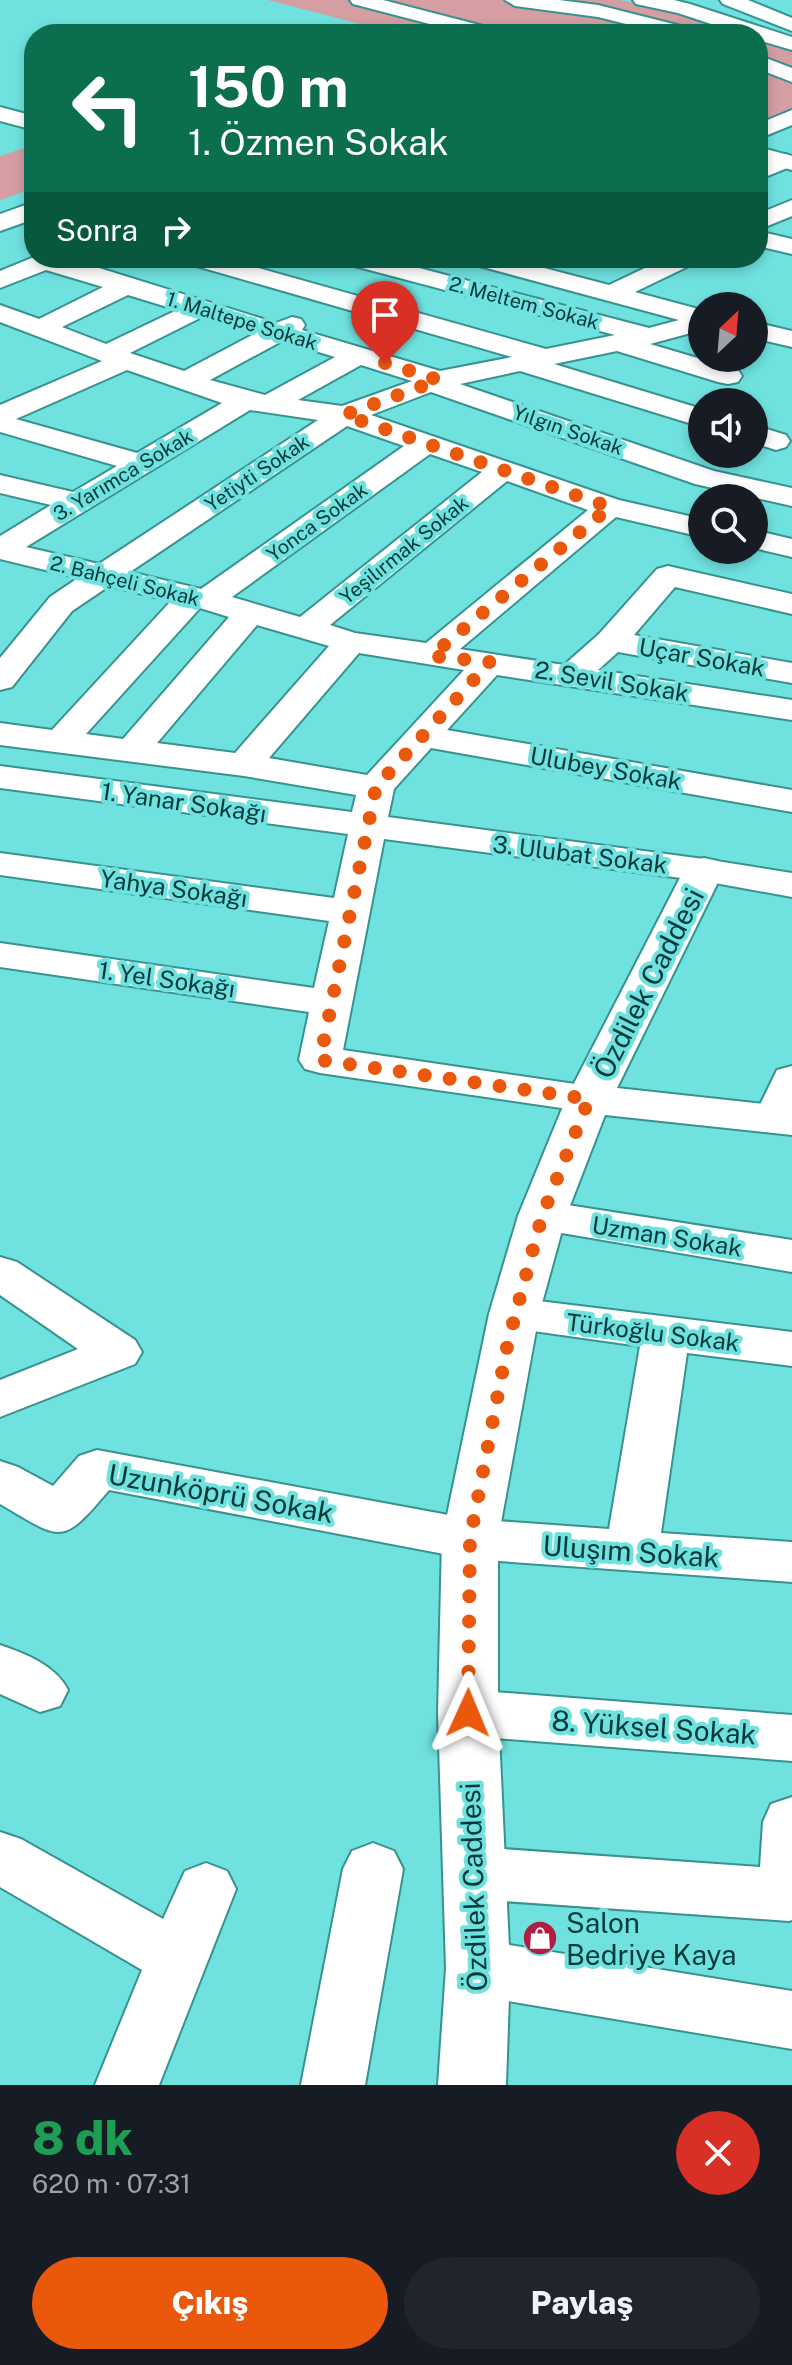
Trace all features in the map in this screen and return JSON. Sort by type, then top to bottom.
[{"type":"main road","points":[[643,0],[683,8],[731,24]]},
{"type":"main road","points":[[681,0],[742,24]]},
{"type":"main road","points":[[713,0],[792,26]]},
{"type":"main road","points":[[730,0],[792,26]]},
{"type":"main road","points":[[768,34],[792,44]]},
{"type":"main road","points":[[768,36],[792,44]]},
{"type":"main road","points":[[768,157],[788,162]]},
{"type":"main road","points":[[0,207],[24,198]]},
{"type":"main road","points":[[0,223],[24,214]]},
{"type":"main road","name":"Özdilek Caddesi","points":[[472,2085],[478,1968],[468,1713],[470,1539],[514,1314],[542,1216],[589,1099],[704,870]]},
{"type":"main road","points":[[589,1099],[786,1106]]},
{"type":"street","points":[[360,0],[453,24]]},
{"type":"street","points":[[515,0],[598,11],[650,24]]},
{"type":"street","points":[[768,65],[792,76]]},
{"type":"street","points":[[0,114],[24,120]]},
{"type":"street","points":[[768,128],[792,117]]},
{"type":"street","points":[[768,169],[788,162]]},
{"type":"street","points":[[768,218],[792,207]]},
{"type":"street","points":[[768,241],[792,247]]},
{"type":"street","points":[[0,280],[30,268]]},
{"type":"street","name":"1. Maltepe Sokak","points":[[73,268],[435,381]]},
{"type":"street","points":[[230,268],[536,361],[688,413]]},
{"type":"street","points":[[185,382],[398,268]]},
{"type":"street","name":"2. Meltem Sokak","points":[[419,268],[649,336]]},
{"type":"street","points":[[514,268],[688,316]]},
{"type":"street","points":[[532,273],[543,268]]},
{"type":"street","points":[[611,294],[665,268]]},
{"type":"street","points":[[38,329],[126,286]]},
{"type":"street","points":[[0,415],[41,397],[201,308]]},
{"type":"street","points":[[0,313],[185,382],[257,403],[344,415],[610,507],[688,525]]},
{"type":"street","name":"Yetiyti Sokak","points":[[0,680],[61,604],[344,415],[435,381],[649,336],[688,324]]},
{"type":"street","points":[[768,333],[792,339]]},
{"type":"street","points":[[617,342],[728,376]]},
{"type":"street","name":"3. Yarımca Sokak","points":[[0,549],[142,464],[257,403],[359,355]]},
{"type":"street","points":[[0,381],[41,397]]},
{"type":"street","name":"Yılgın Sokak","points":[[435,381],[706,478],[792,497]]},
{"type":"street","points":[[0,423],[142,464]]},
{"type":"street","name":"Yonca Sokak","points":[[61,741],[199,599],[427,443]]},
{"type":"street","name":"Yeşilırmak Sokak","points":[[305,629],[503,470]]},
{"type":"street","points":[[0,484],[77,502]]},
{"type":"street","points":[[431,656],[610,507]]},
{"type":"street","points":[[768,542],[792,548]]},
{"type":"street","name":"2. Bahçeli Sokak","points":[[0,549],[199,599],[351,642],[431,656]]},
{"type":"street","points":[[572,675],[611,641],[668,576],[792,604]]},
{"type":"street","points":[[132,750],[250,613]]},
{"type":"street","name":"Uçar Sokak","points":[[611,641],[792,673]]},
{"type":"street","points":[[244,765],[351,642]]},
{"type":"street","name":"2. Sevil Sokak","points":[[431,656],[490,662],[792,710]]},
{"type":"street","points":[[490,662],[376,787],[320,1060],[589,1099]]},
{"type":"street","points":[[0,734],[244,765],[376,787]]},
{"type":"street","name":"Ulubey Sokak","points":[[420,736],[792,801]]},
{"type":"street","name":"1. Yanar Sokağı","points":[[0,777],[367,827]]},
{"type":"street","name":"3. Ulubat Sokak","points":[[367,827],[704,870],[792,885]]},
{"type":"street","name":"Yahya Sokağı","points":[[0,864],[348,912]]},
{"type":"street","name":"1. Yel Sokağı","points":[[0,955],[333,1003]]},
{"type":"street","name":"Uzman Sokak","points":[[542,1216],[792,1256]]},
{"type":"street","points":[[0,1273],[118,1352],[0,1399]]},
{"type":"street","name":"Türkoğlu Sokak","points":[[514,1314],[792,1349]]},
{"type":"street","points":[[632,1551],[666,1333]]},
{"type":"street","name":"Uzunköprü Sokak","points":[[0,1480],[59,1514],[97,1469],[470,1539]]},
{"type":"street","name":"Uluşım Sokak","points":[[470,1539],[792,1562]]},
{"type":"street","name":"8. Yüksel Sokak","points":[[468,1713],[792,1738]]},
{"type":"street","points":[[474,1873],[789,1895],[792,1822]]},
{"type":"street","points":[[0,1857],[178,1959]]},
{"type":"street","points":[[333,2085],[373,1869]]},
{"type":"street","points":[[127,2085],[206,1889]]},
{"type":"street","points":[[478,1968],[792,2020]]},
{"type":"shaded area","points":[[268,0],[620,0],[673,10],[715,24],[360,24]]},
{"type":"shaded area","points":[[768,43],[792,52],[792,120],[768,131]]},
{"type":"shaded area","points":[[24,148],[24,192],[0,200],[0,156]]},
{"type":"place","name":"Salon Bedriye Kaya","points":[[540,1938]]},
{"type":"route","points":[[385,363],[439,380],[344,415],[610,507],[431,656],[490,662],[376,787],[320,1060],[589,1099],[542,1216],[508,1342],[470,1539],[468,1713]]}]
